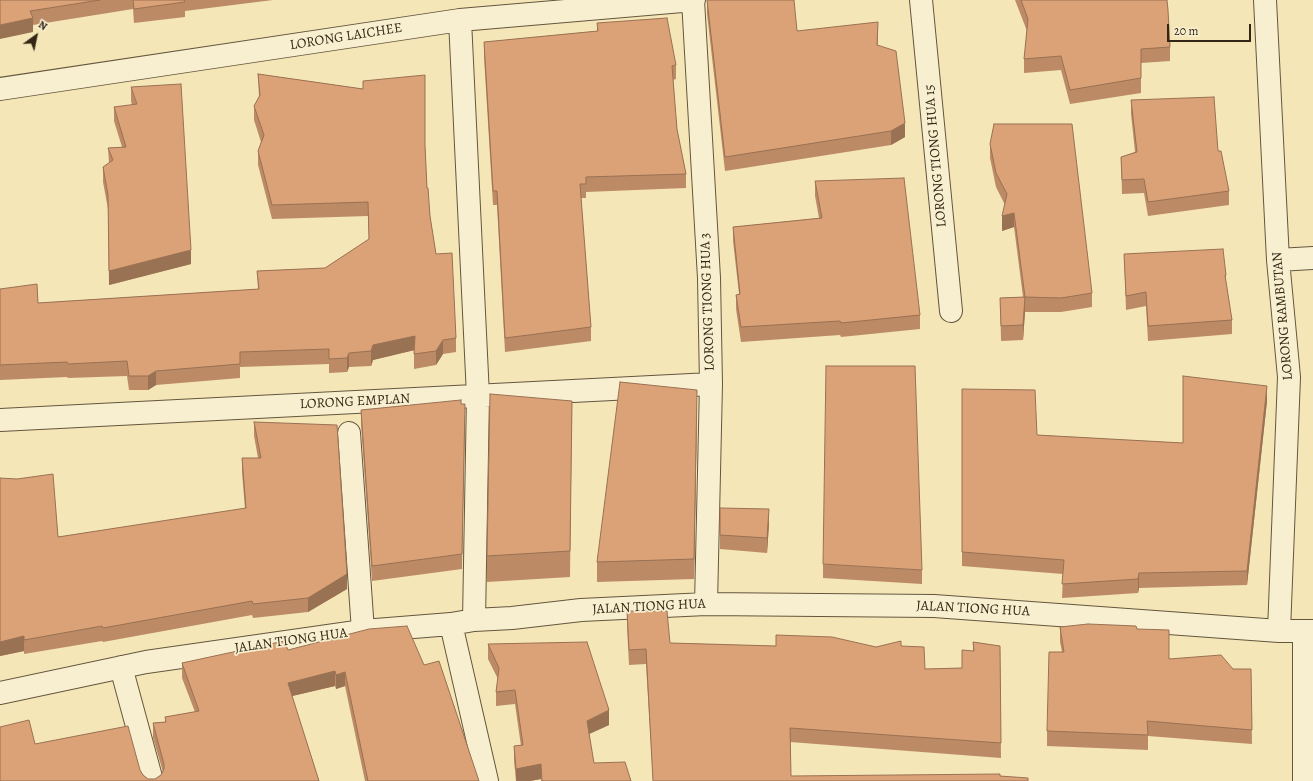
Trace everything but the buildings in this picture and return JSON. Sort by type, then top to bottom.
[{"type":"street","name":"LORONG LAICHEE","points":[[0,89],[460,20],[693,0]]},
{"type":"street","name":"LORONG TIONG HUA 3","points":[[693,0],[709,278],[711,384],[706,604]]},
{"type":"street","name":"LORONG TIONG HUA 15","points":[[921,0],[950,311]]},
{"type":"street","name":"LORONG RAMBUTAN","points":[[1265,0],[1278,260],[1289,377],[1279,631]]},
{"type":"street","points":[[460,20],[478,396],[474,620]]},
{"type":"street","points":[[1278,260],[1313,258]]},
{"type":"street","name":"LORONG EMPLAN","points":[[0,420],[711,384]]},
{"type":"street","points":[[349,433],[363,631]]},
{"type":"street","name":"JALAN TIONG HUA","points":[[0,693],[146,662],[363,631],[451,624],[474,620],[512,618],[581,610],[706,604],[934,606],[1279,631],[1308,631]]},
{"type":"street","points":[[451,624],[487,781]]},
{"type":"street","points":[[1304,781],[1308,631]]},
{"type":"street","points":[[121,667],[152,781]]}]
